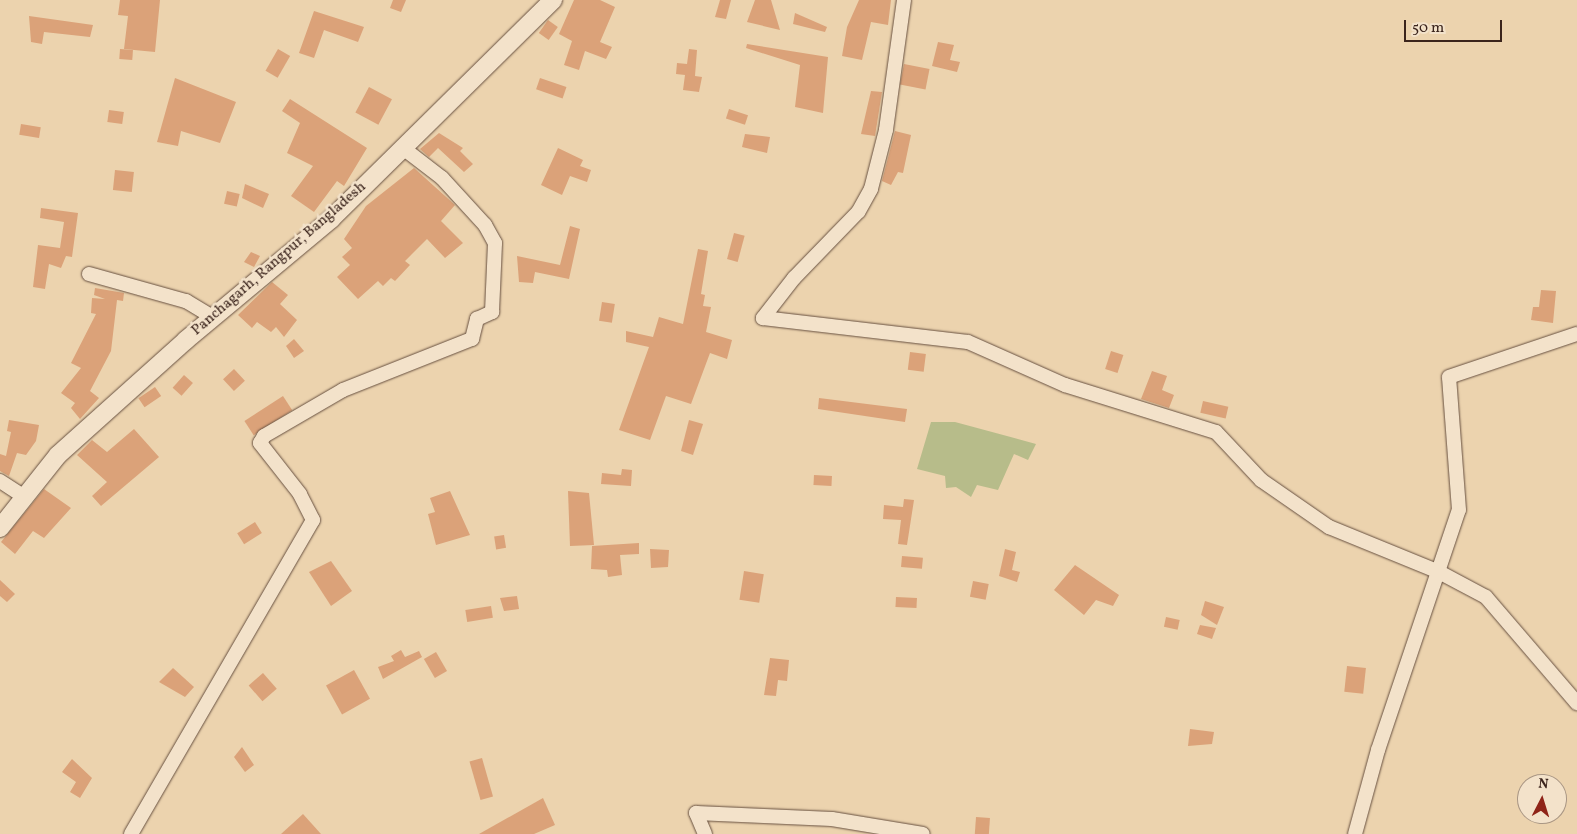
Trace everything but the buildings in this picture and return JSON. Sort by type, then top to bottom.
[{"type":"street","name":"Panchagarh, Rangpur, Bangladesh","points":[[0,528],[58,455],[213,317],[331,219],[553,0]]},
{"type":"street","points":[[904,0],[886,130],[871,189],[858,212],[794,278],[763,318],[968,342],[1065,385],[1216,432],[1261,480],[1329,527],[1440,572],[1486,597],[1577,703]]},
{"type":"street","points":[[131,834],[313,520],[300,494],[260,444],[264,436],[343,390],[472,339],[477,319],[492,312],[495,243],[486,225],[442,178],[404,148]]},
{"type":"street","points":[[89,274],[186,301],[213,317]]},
{"type":"street","points":[[1355,834],[1378,750],[1460,510],[1449,377],[1577,334]]},
{"type":"street","points":[[0,481],[25,496]]},
{"type":"street","points":[[705,834],[696,813],[832,819],[923,834]]},
{"type":"green space","points":[[931,422],[955,422],[1036,444],[1028,460],[1014,454],[998,490],[977,485],[971,497],[956,487],[946,488],[945,476],[917,469]]}]
